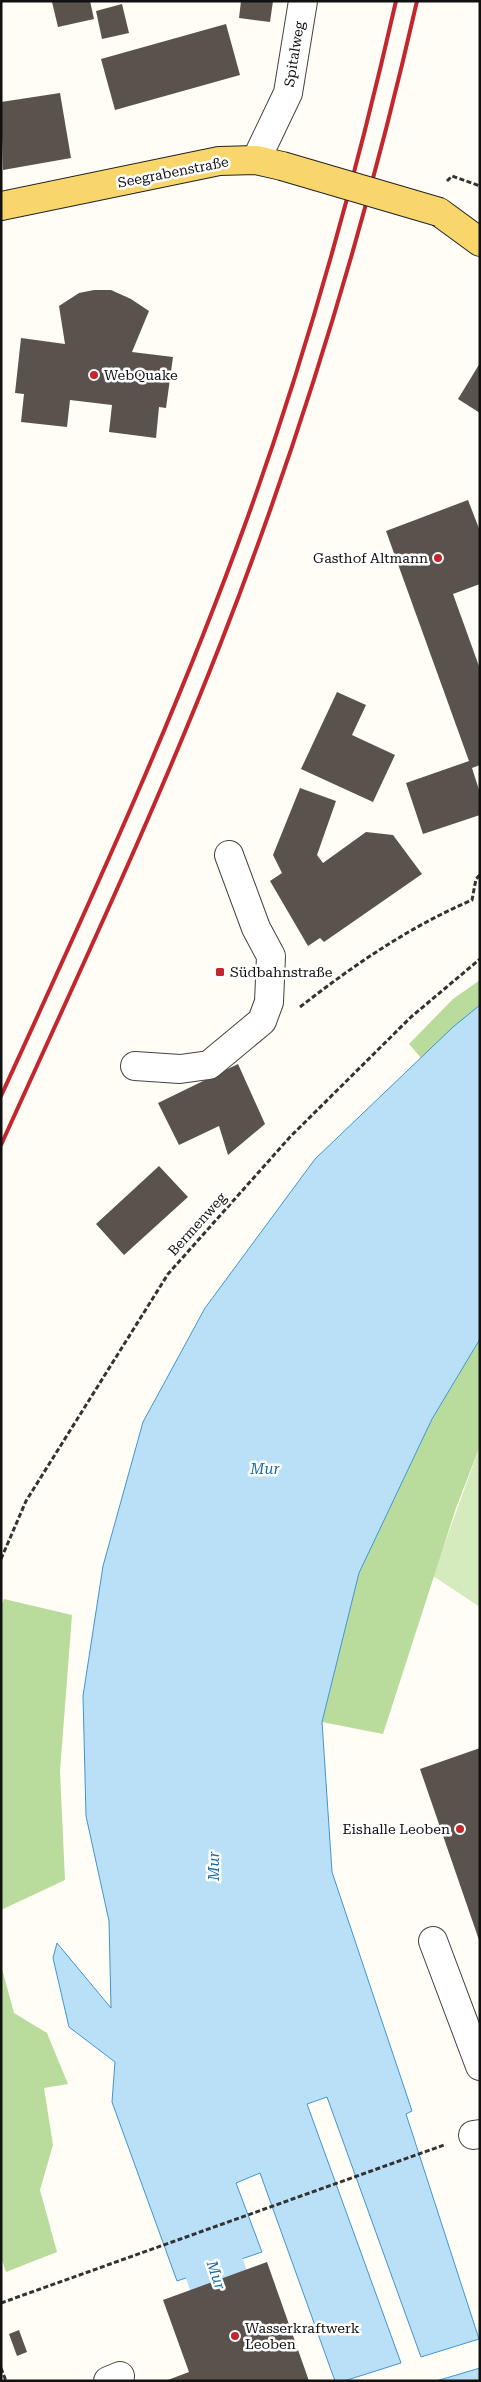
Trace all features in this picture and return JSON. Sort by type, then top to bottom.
[{"type":"main road","name":"Seegrabenstraße","points":[[1,206],[219,161],[256,160],[439,212],[480,242]]},
{"type":"street","name":"Spitalweg","points":[[256,160],[288,93],[303,1]]},
{"type":"street","points":[[135,1066],[180,1069],[209,1065],[262,1020],[269,1002],[270,956],[256,928],[229,855]]},
{"type":"street","points":[[433,1941],[480,2066]]},
{"type":"path","points":[[340,975],[402,934],[472,900],[476,879],[480,875]]},
{"type":"path","name":"Bermenweg","points":[[1,1559],[26,1502],[168,1274],[290,1137],[411,1017],[480,959]]},
{"type":"path","points":[[1,2303],[476,2134]]},
{"type":"path","points":[[1,2368],[6,2381]]},
{"type":"green space","points":[[480,980],[480,1005],[421,1058],[409,1044],[453,999]]},
{"type":"green space","points":[[480,1339],[480,1446],[456,1508],[383,1734],[322,1722],[359,1573],[432,1419]]},
{"type":"green space","points":[[480,1446],[480,1607],[433,1576]]},
{"type":"green space","points":[[4,1599],[72,1615],[60,1771],[65,1880],[1,1910],[1,1606]]},
{"type":"green space","points":[[1,1965],[14,2013],[47,2033],[68,2084],[44,2088],[53,2145],[40,2190],[57,2252],[6,2272],[1,2257]]},
{"type":"water","name":"Mur","points":[[480,1005],[480,1339],[432,1419],[359,1573],[322,1722],[332,1872],[412,2111],[406,2114],[479,2339],[421,2357],[327,2097],[307,2104],[401,2363],[344,2381],[335,2381],[260,2173],[236,2183],[262,2252],[177,2281],[112,2102],[115,2062],[69,2027],[53,1958],[57,1943],[111,2008],[109,1921],[86,1816],[83,1696],[103,1566],[143,1422],[205,1308],[315,1159],[453,1027]]},
{"type":"water","points":[[480,2368],[480,2381],[436,2381]]},
{"type":"building","points":[[90,1],[94,19],[58,27],[52,2]]},
{"type":"building","points":[[241,1],[273,1],[270,22],[239,18]]},
{"type":"building","points":[[122,4],[129,33],[102,39],[96,11]]},
{"type":"building","points":[[226,24],[240,75],[115,110],[101,59]]},
{"type":"building","points":[[60,93],[71,158],[3,170],[1,102]]},
{"type":"building","name":"WebQuake","points":[[94,290],[111,290],[131,299],[149,311],[132,352],[173,357],[166,408],[159,407],[156,438],[109,432],[112,405],[70,400],[67,427],[21,422],[24,394],[15,393],[21,338],[65,344],[59,306],[79,293]]},
{"type":"building","points":[[480,363],[480,413],[458,399]]},
{"type":"building","points":[[468,500],[480,531],[480,584],[453,594],[480,669],[480,765],[472,768],[480,793],[480,815],[423,834],[406,783],[469,761],[386,531]]},
{"type":"building","points":[[337,692],[366,705],[352,735],[395,755],[373,802],[301,769]]},
{"type":"building","points":[[300,788],[336,801],[317,855],[323,863],[366,832],[393,835],[422,874],[324,942],[320,938],[308,946],[270,881],[282,873],[273,855]]},
{"type":"building","points":[[238,1064],[265,1124],[228,1155],[219,1126],[179,1145],[158,1103]]},
{"type":"building","points":[[159,1166],[188,1197],[124,1255],[96,1224]]},
{"type":"building","name":"Eishalle Leoben","points":[[480,1748],[480,1940],[479,1940],[420,1769]]},
{"type":"building","name":"Wasserkraftwerk Leoben","points":[[267,2262],[309,2381],[165,2381],[189,2372],[163,2300]]},
{"type":"building","points":[[19,2330],[27,2352],[17,2356],[9,2334]]},
{"type":"waterway","name":"Mur","points":[[187,2191],[246,2359]]},
{"type":"railway","points":[[1,1096],[161,738],[220,593],[247,519],[290,392],[329,263],[381,67],[396,1]]},
{"type":"railway","points":[[1,1145],[114,896],[168,771],[195,708],[250,566],[305,407],[354,246],[377,165],[417,1]]},
{"type":"place","name":"WebQuake","points":[[94,375]]},
{"type":"place","name":"Gasthof Altmann","points":[[438,558]]},
{"type":"place","name":"Südbahnstraße","points":[[220,972]]},
{"type":"place","name":"Eishalle Leoben","points":[[460,1829]]},
{"type":"place","name":"Wasserkraftwerk Leoben","points":[[235,2336]]}]
